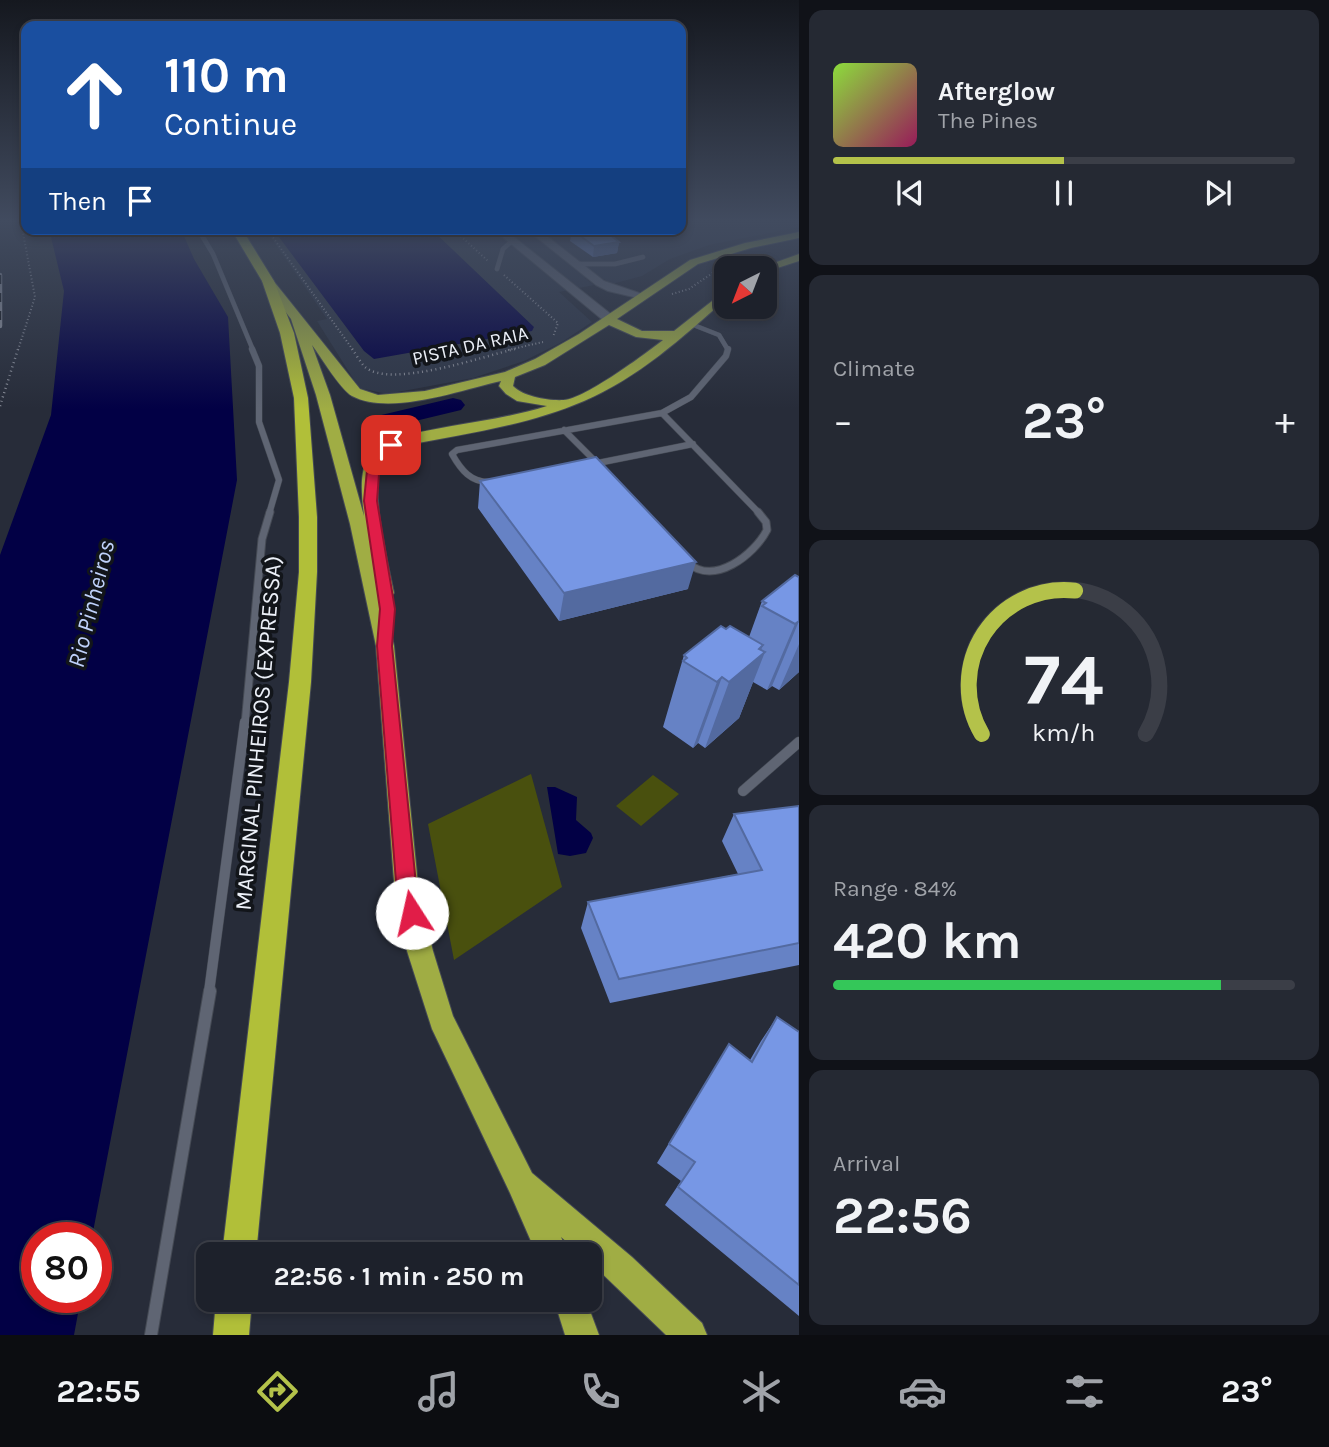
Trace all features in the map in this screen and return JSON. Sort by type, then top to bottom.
[{"type":"highway","name":"MARGINAL PINHEIROS (EXPRESSA)","points":[[240,1242],[300,682],[308,572],[308,517],[301,398],[287,333],[269,284]]},
{"type":"highway","points":[[271,284],[318,341],[349,387],[365,396],[388,400],[425,395],[509,375],[565,348],[660,284]]},
{"type":"highway","points":[[385,646],[387,609],[370,501],[370,481],[374,460],[378,454],[399,442],[528,416],[568,402],[625,373],[714,304]]},
{"type":"highway","points":[[297,318],[323,394],[358,524],[385,646],[407,894],[420,951],[441,1020],[521,1182],[547,1242]]},
{"type":"highway","points":[[608,318],[632,334],[668,337],[678,334]]},
{"type":"highway","points":[[509,375],[506,386],[517,396],[537,401],[568,402]]},
{"type":"highway","points":[[521,1182],[621,1268],[690,1335]]},
{"type":"highway","points":[[230,1335],[233,1312]]},
{"type":"highway","points":[[574,1312],[582,1335]]},
{"type":"street","points":[[566,284],[608,318]]},
{"type":"street","points":[[602,284],[642,296]]},
{"type":"lane","points":[[150,1335],[206,1017],[244,731],[262,539],[279,480],[259,422],[259,366],[225,284]]},
{"type":"lane","points":[[652,413],[662,413],[691,397],[726,356],[728,349],[719,335],[691,324]]},
{"type":"lane","points":[[494,481],[479,483],[472,480],[452,454],[457,450],[672,408]]},
{"type":"lane","points":[[662,413],[766,522],[767,530],[758,546],[711,573],[699,572],[683,558]]},
{"type":"lane","points":[[564,430],[606,473]]},
{"type":"lane","points":[[584,466],[693,444]]},
{"type":"lane","points":[[743,790],[799,742]]},
{"type":"path","points":[[0,406],[35,297],[33,284]]},
{"type":"path","name":"PISTA DA RAIA","points":[[306,284],[366,368],[385,374],[405,375],[537,345],[555,336],[558,323],[514,284]]},
{"type":"path","points":[[642,296],[682,293],[695,284]]},
{"type":"shaded area","points":[[303,284],[594,285],[559,292],[592,322],[562,342],[524,361],[473,378],[387,394],[359,388],[317,321],[327,319]]},
{"type":"green space","points":[[531,774],[562,887],[454,960],[428,824]]},
{"type":"green space","points":[[653,775],[679,794],[641,826],[616,806]]},
{"type":"water","name":"Rio Pinheiros","points":[[62,284],[209,284],[228,317],[237,480],[95,1222],[21,1222],[21,1313],[78,1313],[74,1335],[0,1335],[0,555],[51,415],[64,291]]},
{"type":"water","points":[[314,284],[489,284],[534,327],[532,331],[374,359],[364,351]]},
{"type":"water","points":[[547,787],[555,787],[577,797],[576,820],[593,838],[586,853],[570,856],[558,854]]},
{"type":"building","points":[[596,457],[696,562],[564,593],[480,481]]},
{"type":"building","points":[[795,575],[799,577],[799,621],[795,624],[762,606],[766,603],[762,601]]},
{"type":"building","points":[[721,626],[726,629],[730,626],[763,645],[759,649],[765,652],[729,682],[722,677],[717,682],[683,661],[687,658],[684,655]]},
{"type":"building","points":[[799,806],[799,943],[619,979],[588,902],[762,870],[734,814]]},
{"type":"building","points":[[777,1017],[799,1032],[799,1285],[678,1187],[695,1162],[669,1144],[729,1044],[752,1062]]},
{"type":"waterway","points":[[382,422],[453,405]]},
{"type":"railway","points":[[0,284],[0,326]]},
{"type":"route","points":[[391,445],[383,449],[374,460],[370,501],[387,609],[385,646],[407,894],[412,913]]}]
